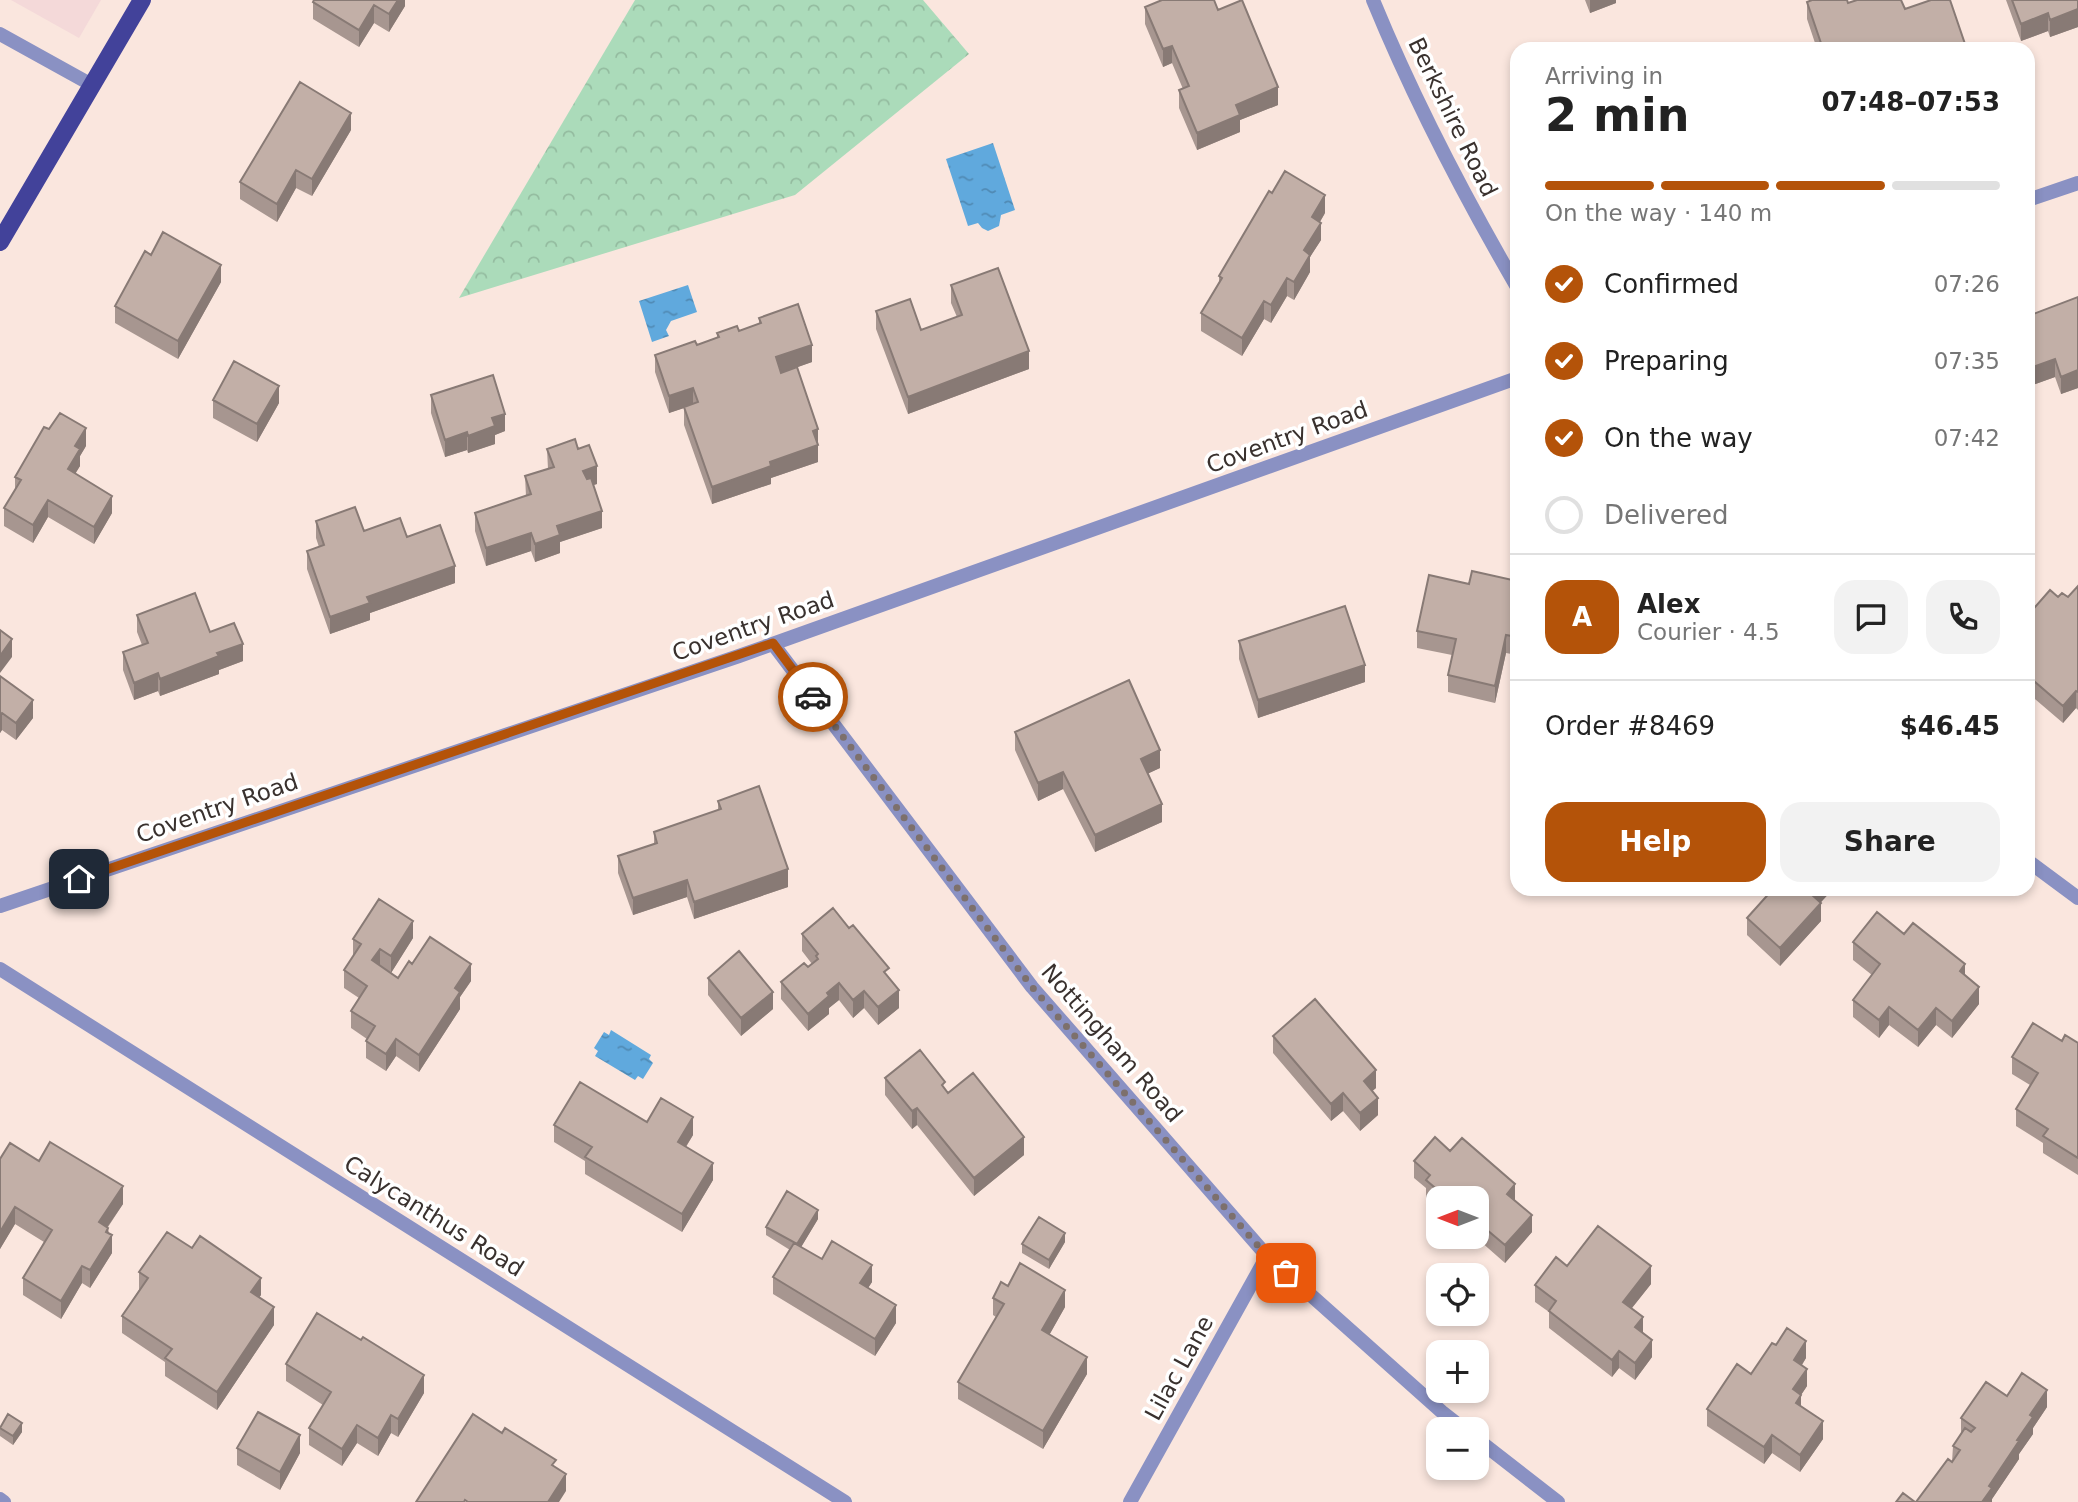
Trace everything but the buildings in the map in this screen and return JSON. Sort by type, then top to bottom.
[{"type":"main road","points":[[0,242],[142,0]]},
{"type":"street","name":"Berkshire Road","points":[[1373,0],[1398,62],[1461,190],[1510,275]]},
{"type":"street","points":[[0,34],[92,85]]},
{"type":"street","points":[[2035,198],[2078,183]]},
{"type":"street","name":"Coventry Road","points":[[0,906],[773,643],[1510,380]]},
{"type":"street","name":"Nottingham Road","points":[[773,643],[1032,987],[1267,1256],[1448,1417]]},
{"type":"street","points":[[2035,866],[2078,898]]},
{"type":"street","name":"Calycanthus Road","points":[[0,969],[845,1502]]},
{"type":"street","name":"Lilac Lane","points":[[1130,1502],[1267,1256]]},
{"type":"street","points":[[1489,1448],[1558,1502]]},
{"type":"shaded area","points":[[11,0],[101,0],[79,38]]},
{"type":"green space","points":[[635,0],[923,0],[969,54],[795,195],[459,298]]},
{"type":"water","points":[[993,143],[1015,210],[1001,215],[999,226],[988,231],[978,223],[968,226],[946,159]]},
{"type":"water","points":[[688,285],[697,312],[671,321],[666,330],[669,336],[652,342],[639,301]]},
{"type":"water","points":[[611,1030],[651,1055],[649,1059],[653,1063],[643,1079],[638,1076],[635,1080],[595,1056],[598,1051],[594,1048],[604,1032],[609,1035]]},
{"type":"way so far","points":[[813,697],[1032,987],[1267,1256],[1286,1273]]},
{"type":"route","points":[[79,879],[773,643],[813,697]]}]
